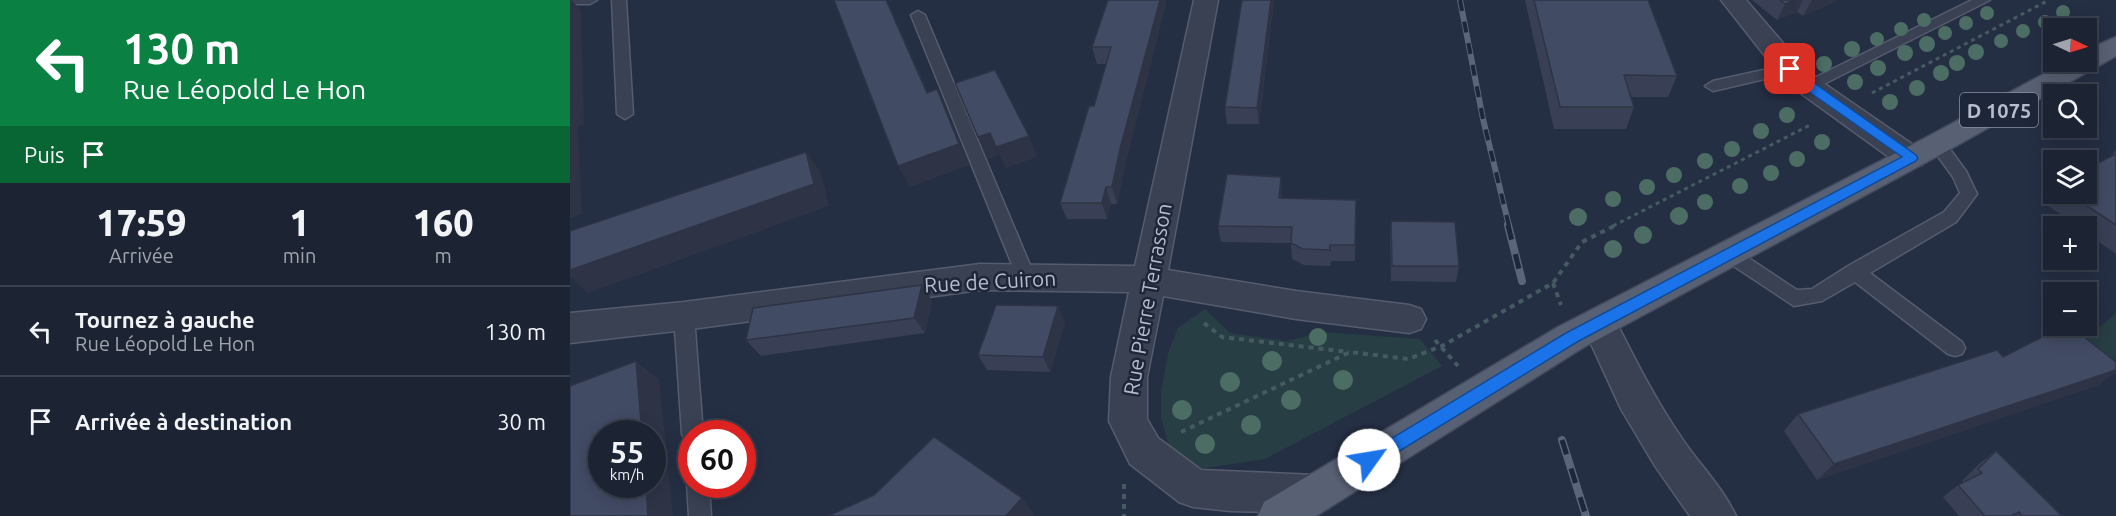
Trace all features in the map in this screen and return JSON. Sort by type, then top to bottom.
[{"type":"main road","name":"D 1075","points":[[2097,55],[2116,45]]},
{"type":"main road","name":"D 1075","points":[[1279,516],[1525,364],[1924,151],[2066,72]]},
{"type":"street","name":"Rue Pierre Terrasson","points":[[1206,0],[1165,283],[1129,388],[1128,420],[1144,452],[1193,488],[1230,492],[1315,494]]},
{"type":"street","points":[[1733,0],[1800,78],[1842,109],[1924,151]]},
{"type":"street","name":"Rue de Cuiron","points":[[570,328],[684,316],[980,277],[1097,277],[1165,283],[1409,319]]},
{"type":"street","points":[[1600,324],[1634,397],[1669,453],[1715,516]]},
{"type":"lane","points":[[570,0],[590,0]]},
{"type":"lane","points":[[619,0],[625,114]]},
{"type":"lane","points":[[1713,86],[1800,78],[1983,0]]},
{"type":"lane","points":[[918,15],[1026,277]]},
{"type":"lane","points":[[1729,254],[1794,298],[1815,296],[1854,271],[1950,217],[1969,195],[1960,175],[1924,151]]},
{"type":"lane","points":[[1854,271],[1955,348]]},
{"type":"lane","points":[[684,316],[692,420]]},
{"type":"lane","points":[[699,498],[700,516]]},
{"type":"path","points":[[1165,283],[1185,308],[1222,337],[1408,359],[1442,346],[1554,283],[1582,242],[2049,0]]},
{"type":"path","points":[[1170,437],[1350,352]]},
{"type":"shaded area","points":[[1205,309],[1230,333],[1287,341],[1322,332],[1420,339],[1442,366],[1265,459],[1199,469],[1171,453],[1161,418],[1161,391],[1169,350],[1178,328]]},
{"type":"shaded area","points":[[2116,313],[2116,374],[2076,348],[2090,336],[2097,336],[2097,330]]},
{"type":"building","points":[[834,0],[886,0],[927,93],[937,89],[959,144],[898,166]]},
{"type":"building","points":[[1108,0],[1160,0],[1112,187],[1106,187],[1102,203],[1060,203],[1089,106],[1094,106],[1111,47],[1092,47]]},
{"type":"building","points":[[1242,0],[1271,0],[1257,108],[1225,107]]},
{"type":"building","points":[[1534,0],[1648,0],[1677,76],[1624,75],[1634,107],[1560,107]]},
{"type":"building","points":[[1780,0],[1794,0],[1785,4]]},
{"type":"building","points":[[995,70],[1029,136],[996,147],[990,133],[978,137],[955,83]]},
{"type":"building","points":[[806,152],[814,184],[570,270],[570,231]]},
{"type":"building","points":[[2116,154],[2116,225],[2084,204],[2097,204],[2097,164]]},
{"type":"building","points":[[1227,174],[1281,177],[1279,198],[1356,200],[1355,245],[1330,245],[1330,250],[1303,249],[1291,243],[1292,227],[1218,226]]},
{"type":"building","points":[[1391,221],[1455,222],[1459,266],[1392,266]]},
{"type":"building","points":[[922,285],[914,318],[746,340],[753,308]]},
{"type":"building","points":[[996,305],[1058,306],[1043,357],[978,355]]},
{"type":"building","points":[[2044,336],[2083,336],[2116,362],[2116,370],[1834,464],[1798,414],[1997,350],[2003,357]]},
{"type":"building","points":[[636,361],[641,420],[588,420],[588,498],[647,498],[648,516],[570,516],[570,386]]},
{"type":"building","points":[[934,437],[1022,498],[1006,516],[828,516],[874,495]]},
{"type":"building","points":[[1996,451],[2062,516],[2022,516],[2019,512],[2011,516],[1985,516],[1958,485],[1982,473],[1978,469]]},
{"type":"railway","points":[[1460,0],[1483,119],[1509,226]]},
{"type":"railway","points":[[1508,225],[1522,281]]},
{"type":"railway","points":[[1562,440],[1586,516]]},
{"type":"route","points":[[1369,460],[1571,338],[1911,158],[1809,86],[1790,69]]}]
